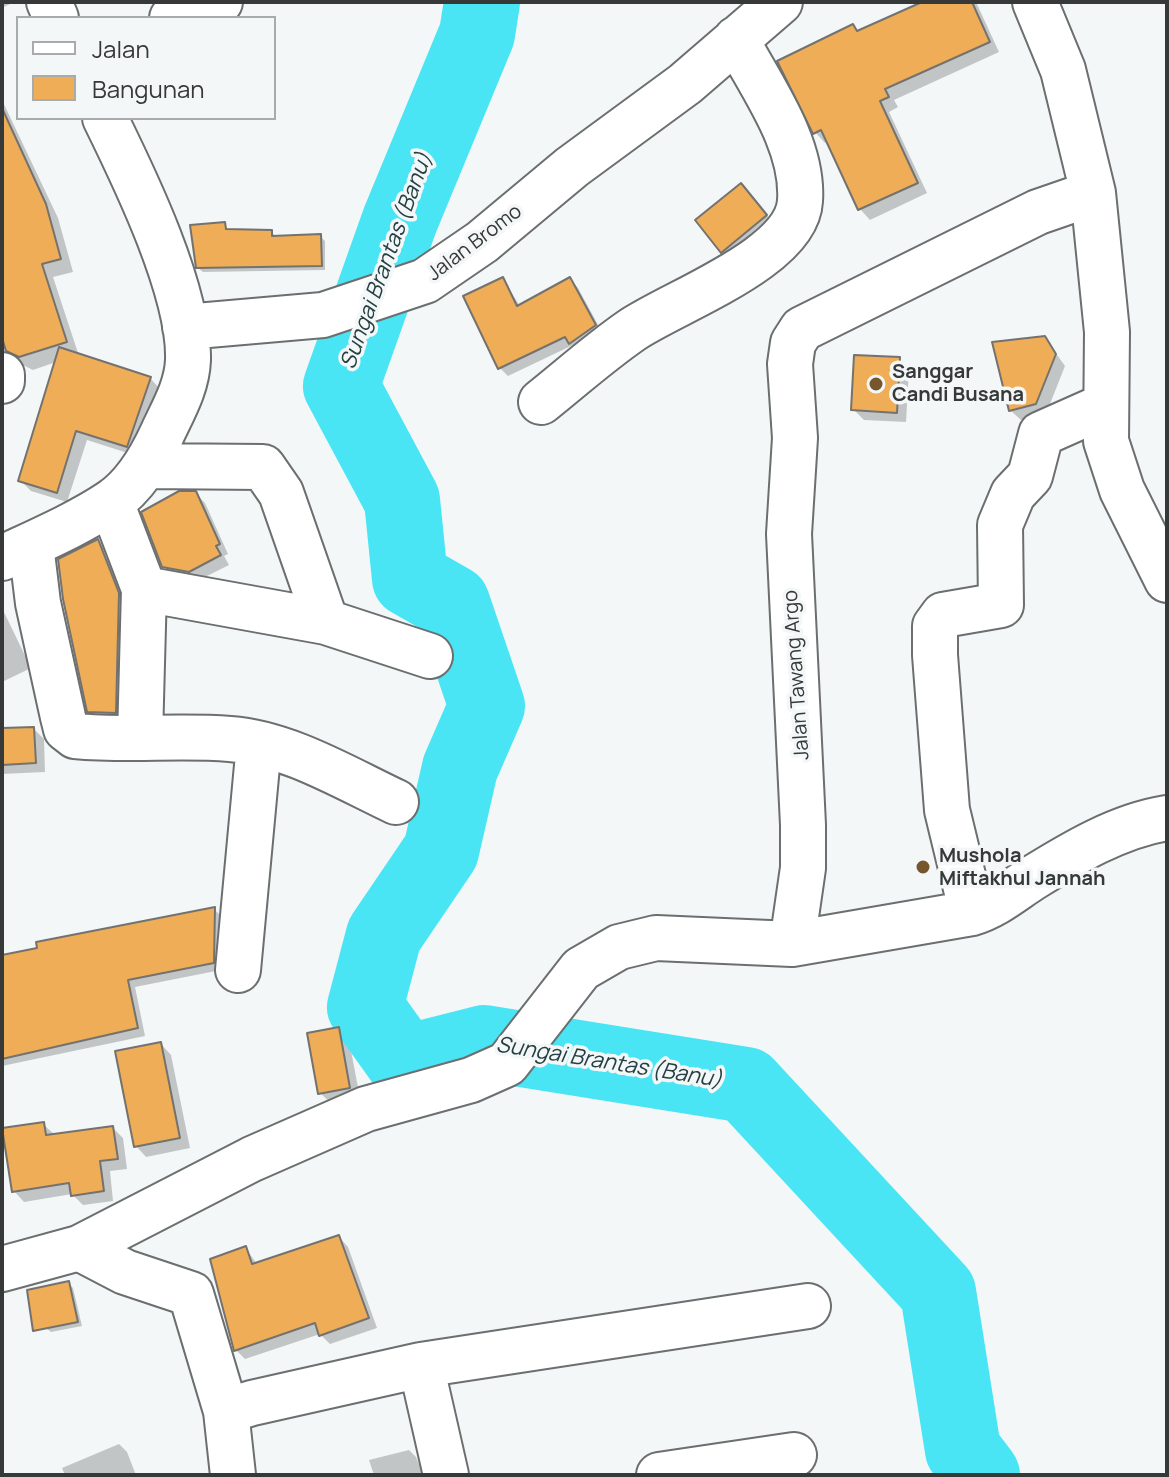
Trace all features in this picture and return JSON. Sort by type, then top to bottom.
[{"type":"street","points":[[178,16],[220,2]]},
{"type":"street","name":"Jalan Bromo","points":[[185,327],[323,315],[425,281],[482,242],[572,167],[685,84],[780,2]]},
{"type":"street","points":[[1035,2],[1063,70],[1093,193],[1107,332],[1106,441],[1122,490],[1167,580]]},
{"type":"street","points":[[541,402],[633,330],[756,259],[794,228],[801,203],[799,176],[789,139],[736,39]]},
{"type":"street","points":[[106,120],[152,220],[185,327],[188,361],[181,394],[146,466],[129,487],[111,502],[16,551],[38,603],[66,729],[75,736],[231,739],[259,744],[321,767],[396,802]]},
{"type":"street","name":"Jalan Tawang Argo","points":[[792,944],[803,868],[803,762],[797,721],[789,534],[795,438],[790,364],[793,343],[802,329],[1038,212],[1093,193]]},
{"type":"street","points":[[2,375],[2,381]]},
{"type":"street","points":[[972,913],[947,810],[944,746],[937,703],[935,626],[943,615],[1001,605],[1000,525],[1013,494],[1030,476],[1041,434],[1104,406]]},
{"type":"street","points":[[146,466],[263,467],[281,493],[326,622]]},
{"type":"street","points":[[111,502],[144,589],[140,738]]},
{"type":"street","points":[[144,589],[326,622],[430,656]]},
{"type":"street","points":[[238,970],[259,744]]},
{"type":"street","points":[[2,1269],[79,1248],[252,1159],[366,1109],[471,1080],[507,1064],[581,969],[619,947],[656,938],[792,944],[972,913],[992,907],[1052,866],[1119,830],[1167,818]]},
{"type":"street","points":[[79,1248],[125,1272],[191,1294],[226,1411],[233,1475]]},
{"type":"street","points":[[226,1411],[421,1365],[808,1306]]},
{"type":"street","points":[[421,1365],[446,1475]]},
{"type":"street","points":[[659,1475],[794,1455]]},
{"type":"building","points":[[922,2],[972,2],[990,42],[885,89],[889,97],[880,101],[918,183],[858,210],[821,130],[813,134],[777,61],[853,24],[857,31]]},
{"type":"building","points":[[2,108],[46,204],[61,259],[42,264],[67,342],[19,357],[6,351],[2,338]]},
{"type":"building","points":[[741,183],[767,215],[721,253],[695,220]]},
{"type":"building","points":[[225,222],[226,229],[272,230],[272,236],[321,234],[322,266],[196,268],[190,225]]},
{"type":"building","points":[[503,277],[517,306],[570,277],[596,325],[569,344],[565,337],[498,369],[463,296]]},
{"type":"building","points":[[1045,336],[1056,354],[1036,404],[1009,411],[992,342]]},
{"type":"building","points":[[59,347],[151,377],[127,447],[76,431],[57,493],[18,481]]},
{"type":"building","name":"Sanggar Candi Busana","points":[[854,355],[900,357],[897,413],[851,410]]},
{"type":"building","points":[[179,491],[196,491],[220,544],[216,546],[221,555],[189,572],[162,567],[141,512]]},
{"type":"building","points":[[98,539],[119,593],[116,713],[87,712],[63,599],[58,559]]},
{"type":"building","points":[[34,727],[36,763],[2,765],[2,728]]},
{"type":"building","points":[[215,907],[214,963],[128,980],[138,1028],[2,1059],[2,955],[37,948],[36,942]]},
{"type":"building","points":[[339,1027],[350,1088],[318,1094],[307,1033]]},
{"type":"building","points":[[161,1042],[180,1138],[134,1147],[115,1051]]},
{"type":"building","points":[[44,1122],[46,1135],[113,1126],[118,1159],[100,1161],[104,1191],[71,1196],[69,1183],[12,1192],[2,1128]]},
{"type":"building","points":[[339,1235],[369,1318],[319,1336],[315,1323],[234,1351],[210,1259],[246,1246],[252,1264]]},
{"type":"building","points":[[69,1281],[78,1322],[33,1331],[27,1290]]},
{"type":"waterway","name":"Sungai Brantas (Banu)","points":[[482,2],[477,34],[400,220],[341,386],[402,500],[410,579],[452,603],[487,706],[460,768],[441,851],[384,935],[365,1007],[405,1063],[484,1043],[746,1085],[938,1292],[963,1450],[982,1475]]},
{"type":"place","name":"Sanggar Candi Busana","points":[[876,384]]},
{"type":"place","name":"Mushola Miftakhul Jannah","points":[[923,867]]}]
